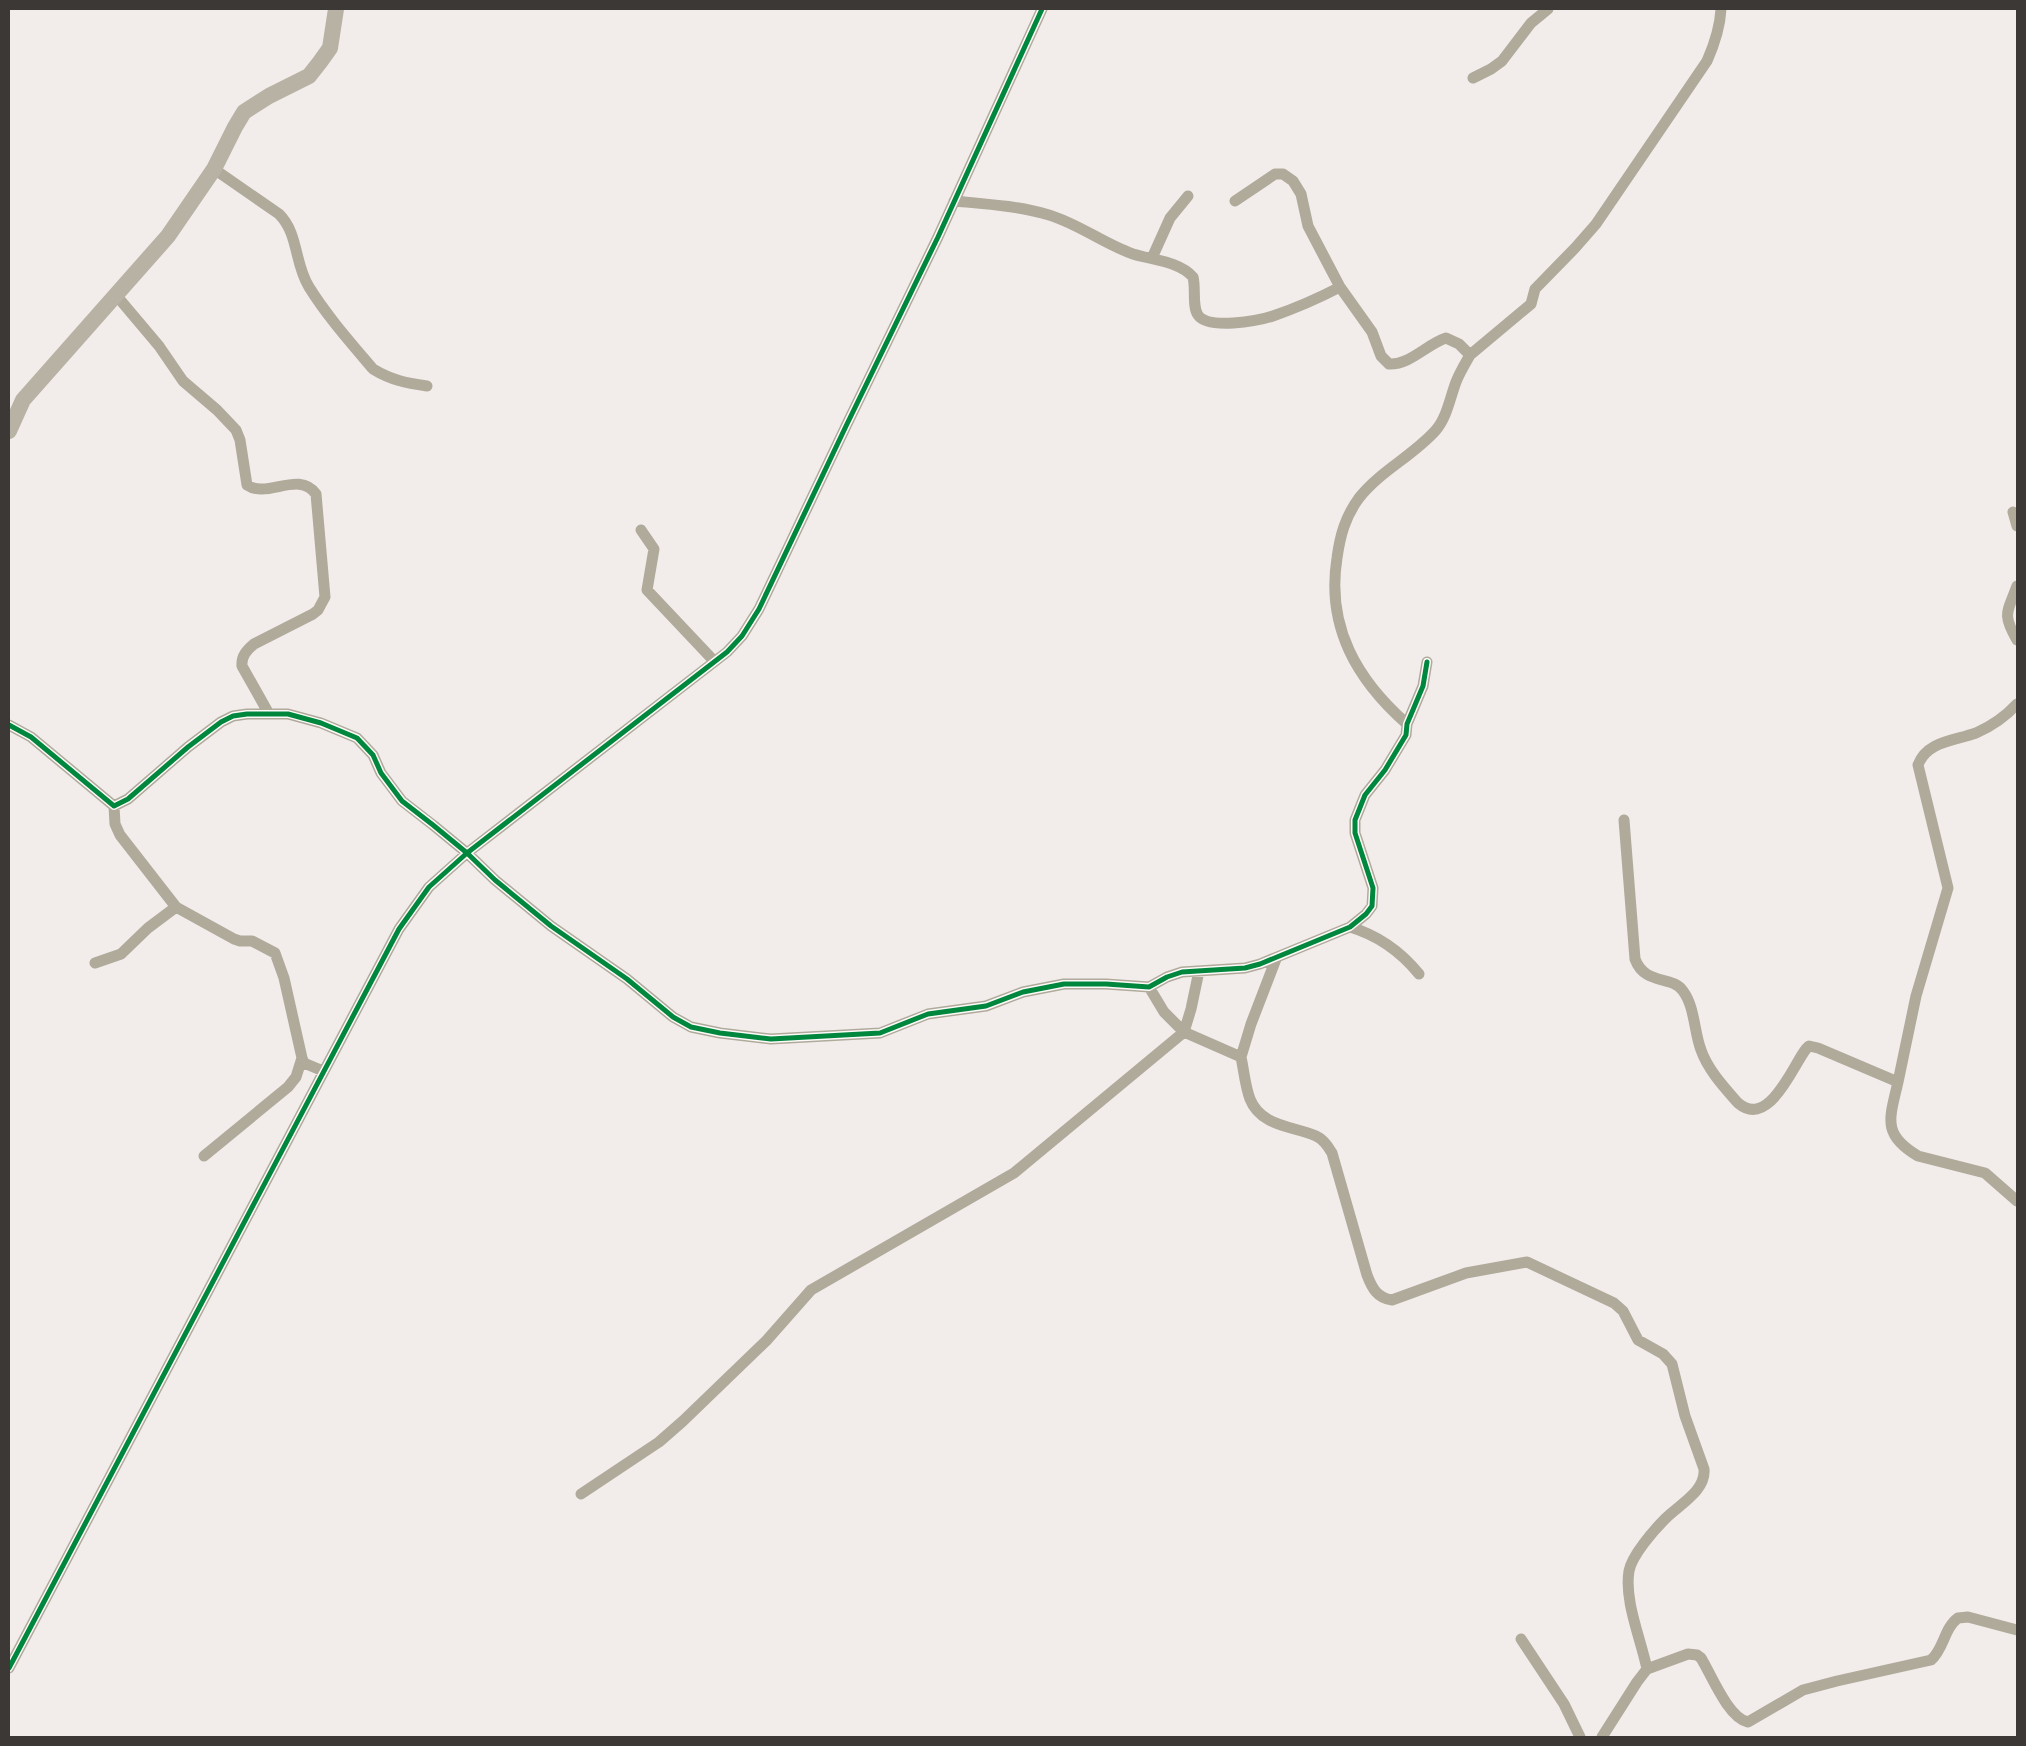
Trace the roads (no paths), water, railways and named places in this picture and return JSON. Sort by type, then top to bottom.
[{"type":"street","points":[[9,431],[23,400],[168,236],[214,168],[244,112],[269,96],[309,76],[320,62],[330,48],[336,9]]},
{"type":"street","points":[[9,1668],[399,928],[429,887],[467,853],[727,652],[742,636],[759,610],[954,201],[1042,9]]},
{"type":"street","points":[[1472,78],[1492,69],[1502,61],[1531,23],[1548,9]]},
{"type":"street","points":[[1407,724],[1386,706],[1374,691],[1350,656],[1344,640],[1334,597],[1335,570],[1340,534],[1351,510],[1360,497],[1435,431],[1442,422],[1456,381],[1470,355],[1531,304],[1535,289],[1596,224],[1707,61],[1715,44],[1721,9]]},
{"type":"street","points":[[214,168],[279,214],[288,223],[294,239],[298,265],[308,287],[373,369],[385,377],[400,382],[427,386]]},
{"type":"street","points":[[1235,201],[1275,174],[1283,174],[1293,181],[1304,201],[1308,226],[1340,287],[1372,332],[1381,356],[1389,364],[1399,364],[1436,341],[1446,338],[1458,344],[1470,355]]},
{"type":"street","points":[[1152,258],[1170,218],[1188,196]]},
{"type":"street","points":[[954,201],[995,205],[1049,215],[1065,221],[1099,240],[1134,254],[1165,262],[1189,273],[1194,284],[1195,308],[1202,319],[1207,322],[1227,323],[1271,317],[1324,296],[1340,287]]},
{"type":"street","points":[[116,295],[159,346],[183,381],[236,430],[240,440],[247,485],[256,489],[298,483],[311,488],[316,494],[324,598],[322,605],[313,614],[254,644],[242,660],[242,666],[269,714]]},
{"type":"street","points":[[2013,512],[2017,526]]},
{"type":"street","points":[[642,530],[654,549],[647,590],[714,661]]},
{"type":"street","points":[[2017,586],[2006,614],[2009,625],[2017,640]]},
{"type":"street","points":[[114,806],[128,799],[188,746],[221,722],[233,716],[246,714],[288,714],[321,723],[357,738],[374,756],[381,773],[402,802],[467,853],[495,880],[551,926],[627,979],[674,1017],[691,1027],[720,1033],[771,1039],[880,1032],[928,1014],[986,1006],[1023,992],[1064,984],[1106,984],[1148,988],[1175,974],[1245,968],[1276,959],[1350,926],[1366,914],[1372,906],[1374,896],[1355,833],[1355,820],[1365,795],[1384,770],[1406,735],[1407,724],[1423,686],[1427,662]]},
{"type":"street","points":[[2017,704],[2002,719],[1976,732],[1933,746],[1921,758],[1918,765],[1948,888],[1916,996],[1891,1116],[1891,1127],[1900,1142],[1918,1156],[1985,1173],[2017,1201]]},
{"type":"street","points":[[9,725],[31,737],[114,806],[115,824],[120,835],[176,907],[240,942],[252,941],[275,953],[284,978],[304,1063],[323,1072]]},
{"type":"street","points":[[1624,820],[1635,959],[1638,966],[1649,976],[1678,986],[1682,990],[1689,1003],[1700,1049],[1705,1060],[1741,1106],[1754,1109],[1766,1106],[1809,1046],[1818,1048],[1898,1082]]},
{"type":"street","points":[[95,963],[121,954],[148,928],[176,907]]},
{"type":"street","points":[[1350,926],[1385,942],[1419,974]]},
{"type":"street","points":[[1276,959],[1242,1057],[1250,1100],[1266,1119],[1296,1131],[1317,1136],[1327,1144],[1332,1153],[1372,1288],[1381,1297],[1392,1300],[1466,1273],[1527,1262],[1619,1306],[1638,1340],[1663,1354],[1672,1364],[1685,1416],[1704,1469],[1704,1475],[1696,1491],[1664,1519],[1639,1551],[1629,1570],[1631,1600],[1647,1668]]},
{"type":"street","points":[[582,1494],[659,1442],[683,1421],[766,1341],[811,1290],[1014,1173],[1184,1032],[1199,971]]},
{"type":"street","points":[[1148,988],[1164,1012],[1184,1032],[1242,1057]]},
{"type":"street","points":[[204,1156],[288,1087],[296,1077],[302,1058]]},
{"type":"street","points":[[1602,1737],[1647,1668],[1688,1654],[1697,1655],[1704,1664],[1722,1698],[1739,1717],[1748,1722],[1803,1690],[1931,1660],[1937,1654],[1954,1620],[1958,1618],[1968,1617],[2017,1630]]},
{"type":"street","points":[[1521,1640],[1564,1704],[1580,1737]]}]
